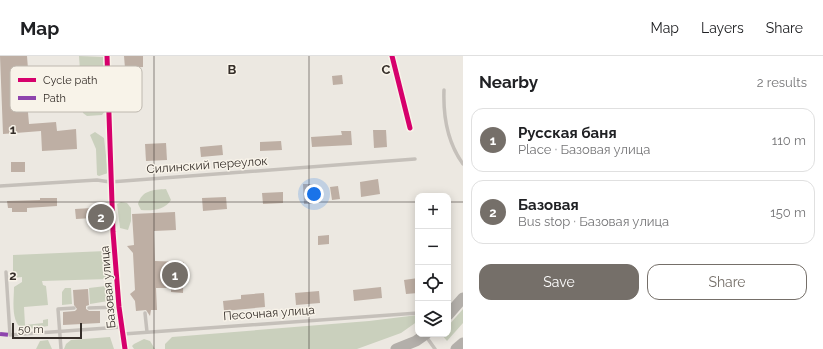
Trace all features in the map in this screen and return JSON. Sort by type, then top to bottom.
[{"type":"main road","points":[[451,312],[463,298]]},
{"type":"main road","points":[[396,349],[416,341],[422,337]]},
{"type":"main road","points":[[456,349],[463,343]]},
{"type":"street","name":"Базовая улица","points":[[107,56],[107,66]]},
{"type":"street","points":[[392,56],[410,128]]},
{"type":"street","name":"Базовая улица","points":[[108,112],[110,182],[119,306],[125,349]]},
{"type":"lane","points":[[444,90],[444,112],[447,132],[456,155],[463,164]]},
{"type":"lane","name":"Силинский переулок","points":[[0,186],[98,180],[110,182],[415,159]]},
{"type":"lane","name":"Песочная улица","points":[[6,272],[10,335],[60,332],[147,332],[415,313]]},
{"type":"lane","points":[[89,308],[119,306]]},
{"type":"lane","points":[[61,349],[58,309],[74,308]]},
{"type":"lane","points":[[145,313],[147,332]]},
{"type":"lane","points":[[428,337],[435,349]]},
{"type":"green space","points":[[79,56],[103,57],[103,66],[80,66]]},
{"type":"green space","points":[[104,112],[102,115],[87,116],[83,113]]},
{"type":"green space","points":[[95,132],[104,138],[108,173],[99,176],[97,175],[96,149],[90,135]]},
{"type":"green space","points":[[166,189],[171,200],[165,206],[158,209],[141,210],[138,204],[145,193],[152,190]]},
{"type":"green space","points":[[121,202],[127,203],[131,208],[131,221],[128,230],[120,228],[117,204]]},
{"type":"green space","points":[[106,251],[108,279],[42,281],[43,285],[46,286],[48,305],[24,307],[25,325],[43,323],[43,320],[48,319],[48,326],[24,330],[20,327],[15,317],[13,304],[14,287],[22,282],[22,277],[13,278],[13,255]]},
{"type":"green space","points":[[106,286],[109,289],[108,301],[90,304],[89,288]]},
{"type":"green space","points":[[65,288],[71,288],[72,304],[62,305],[62,292]]},
{"type":"green space","points":[[463,309],[463,323],[451,336],[451,323]]},
{"type":"green space","points":[[415,315],[415,323],[401,333],[357,349],[165,349],[165,344],[172,337],[369,321]]},
{"type":"green space","points":[[110,337],[114,349],[64,349],[66,344],[71,340]]},
{"type":"green space","points":[[444,337],[451,337],[447,341]]},
{"type":"green space","points":[[144,339],[150,341],[155,349],[134,349],[132,346],[134,344]]},
{"type":"green space","points":[[48,340],[52,349],[36,349],[40,341]]},
{"type":"building","points":[[0,56],[27,56],[28,66],[10,66],[10,112],[28,112],[29,124],[56,122],[57,131],[76,129],[77,149],[42,151],[41,131],[3,134]]},
{"type":"building","points":[[124,56],[143,56],[143,67],[125,66]]},
{"type":"building","points":[[342,75],[343,84],[333,85],[332,76]]},
{"type":"building","points":[[373,130],[386,130],[387,147],[374,148]]},
{"type":"building","points":[[341,131],[351,131],[352,145],[312,147],[311,137],[342,135]]},
{"type":"building","points":[[281,141],[282,150],[260,151],[260,142]]},
{"type":"building","points":[[166,143],[167,160],[146,161],[145,144]]},
{"type":"building","points":[[222,145],[223,155],[201,157],[200,147]]},
{"type":"building","points":[[11,162],[25,162],[25,172],[11,172]]},
{"type":"building","points":[[378,179],[380,194],[361,197],[360,182]]},
{"type":"building","points":[[303,184],[314,184],[315,204],[304,204]]},
{"type":"building","points":[[338,186],[340,199],[332,200],[330,187]]},
{"type":"building","points":[[283,192],[283,203],[263,204],[262,193]]},
{"type":"building","points":[[226,197],[227,209],[203,211],[202,198]]},
{"type":"building","points":[[40,198],[57,198],[57,206],[27,208],[27,212],[12,212],[12,208],[8,208],[7,201],[40,200]]},
{"type":"building","points":[[92,208],[93,218],[76,219],[75,209]]},
{"type":"building","points":[[175,212],[176,230],[154,231],[155,261],[184,262],[183,293],[171,292],[171,288],[156,288],[157,310],[151,310],[150,316],[146,310],[136,311],[135,301],[130,294],[135,290],[133,253],[127,246],[134,245],[132,214]]},
{"type":"building","points":[[329,235],[329,244],[318,245],[318,236]]},
{"type":"building","points":[[415,278],[415,293],[406,294],[404,280]]},
{"type":"building","points":[[381,287],[382,298],[354,301],[353,290]]},
{"type":"building","points":[[88,289],[89,305],[86,306],[86,309],[89,311],[100,311],[100,323],[63,325],[63,312],[75,311],[77,309],[74,305],[73,290]]},
{"type":"building","points":[[319,291],[320,303],[296,305],[295,293]]},
{"type":"building","points":[[264,293],[265,307],[224,311],[223,301],[241,299],[241,295]]},
{"type":"marked path","points":[[0,334],[10,335]]},
{"type":"cycle path","points":[[107,56],[107,66]]},
{"type":"cycle path","points":[[392,56],[410,128]]},
{"type":"cycle path","points":[[109,112],[113,232],[119,307],[125,349]]},
{"type":"place","name":"Базовая","points":[[101,217]]},
{"type":"place","name":"Русская баня","points":[[175,275]]}]
